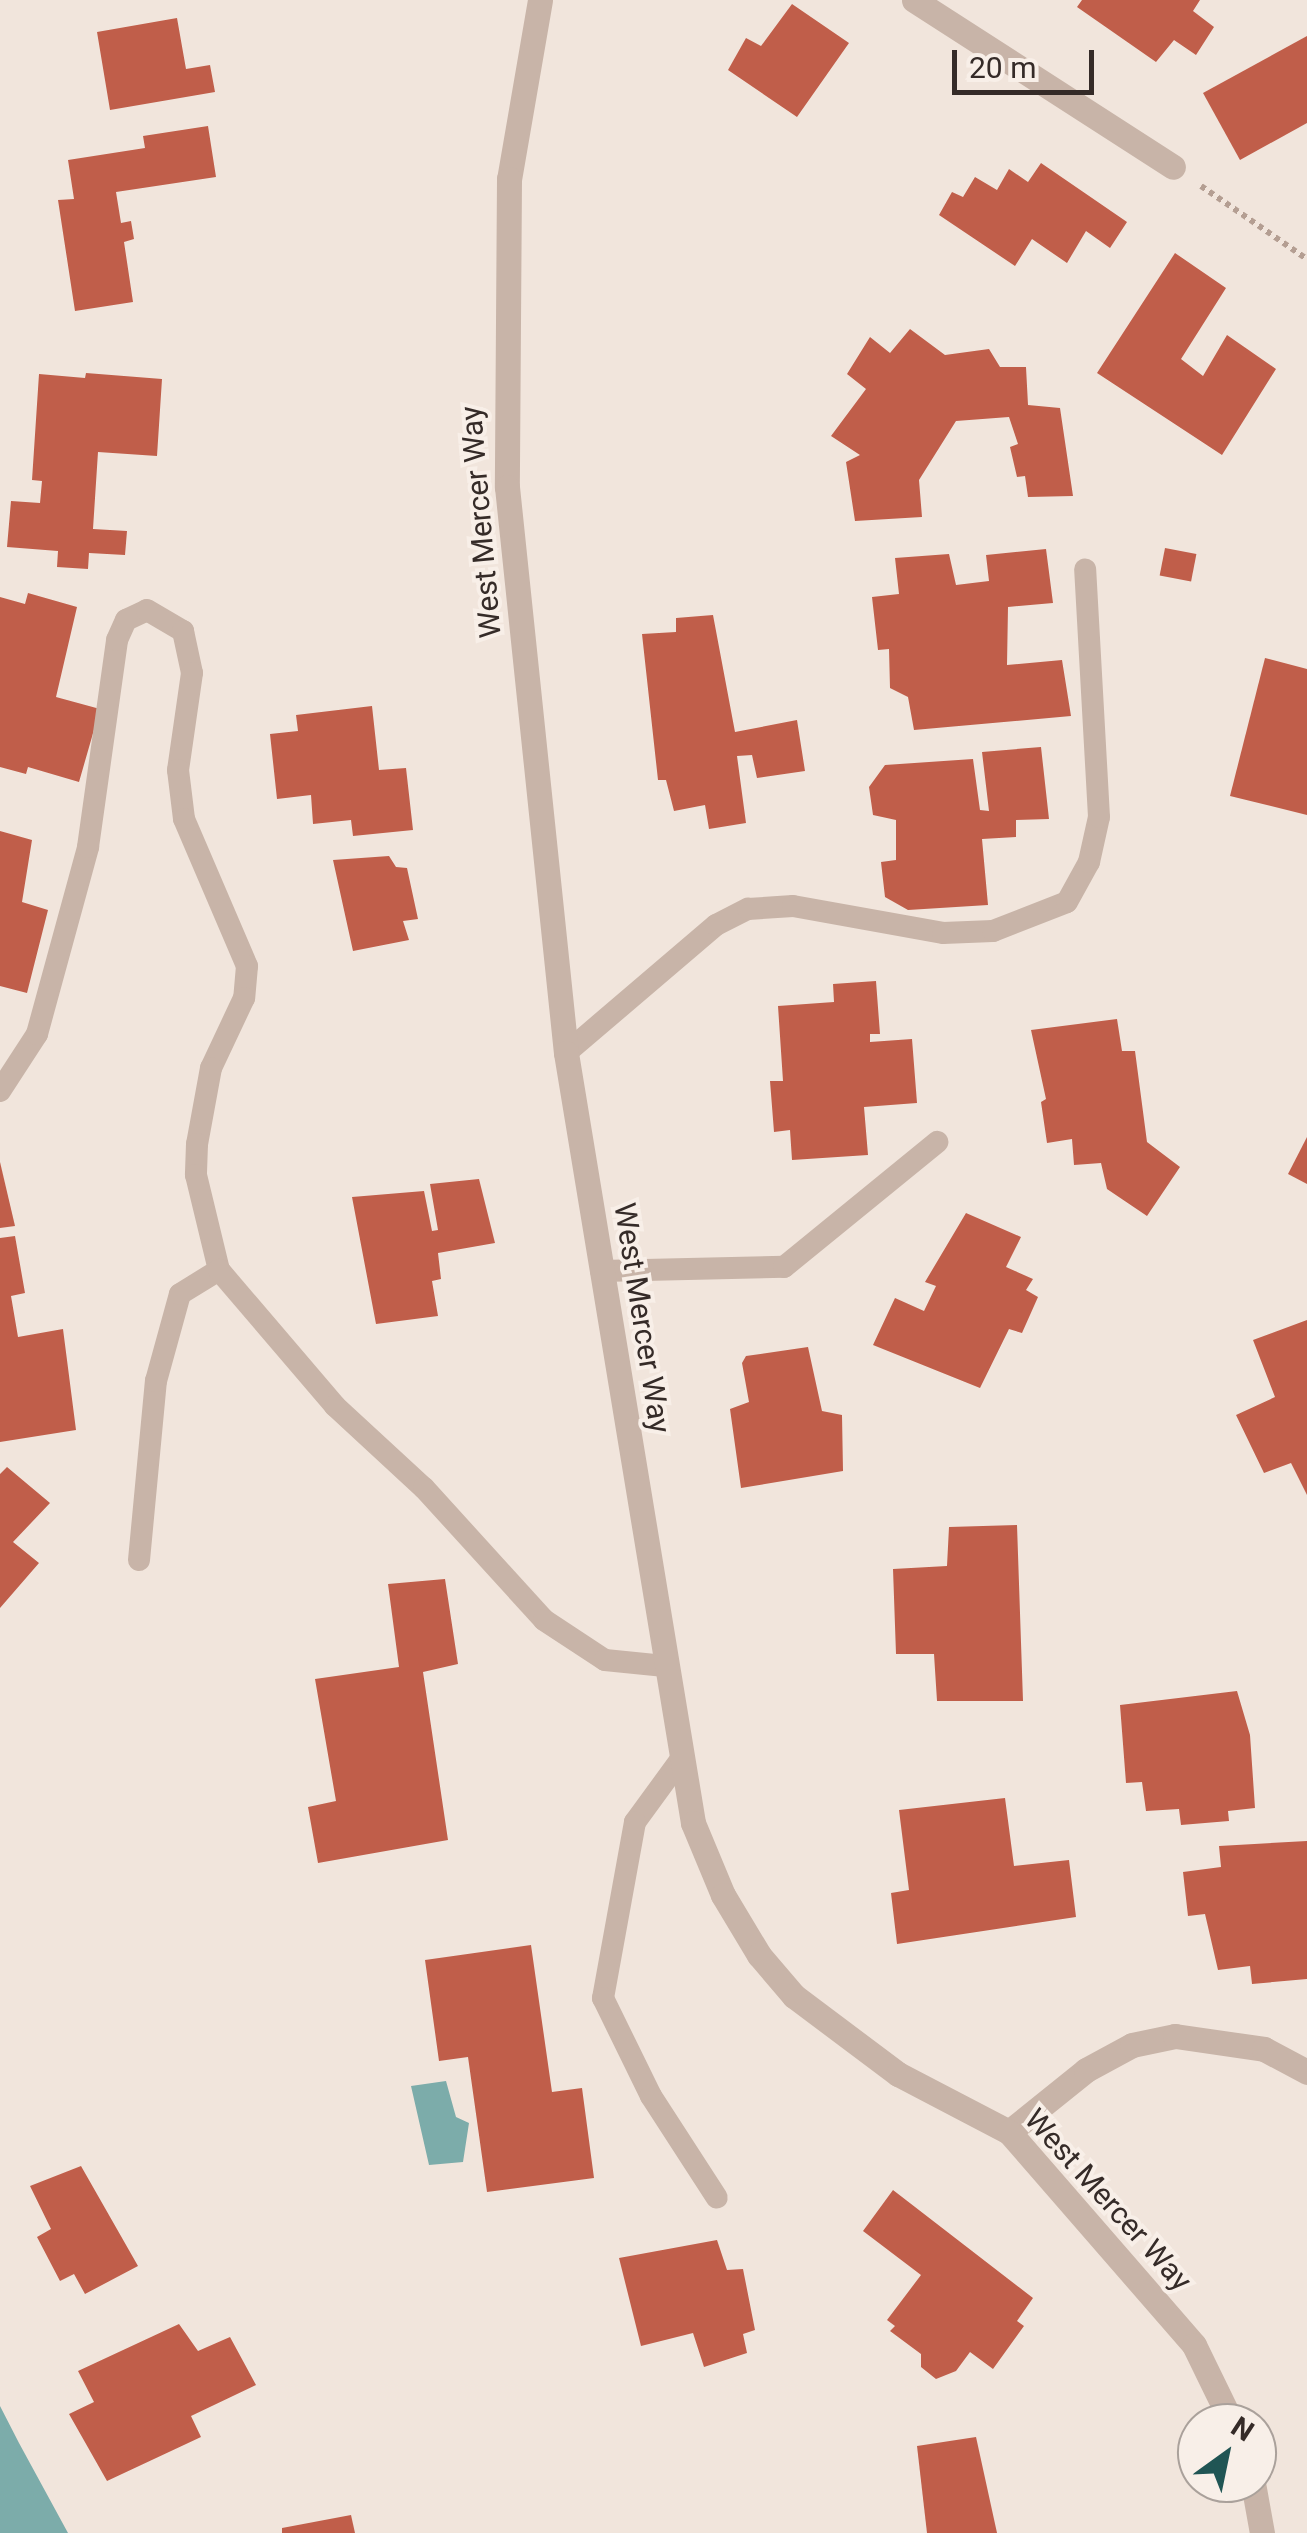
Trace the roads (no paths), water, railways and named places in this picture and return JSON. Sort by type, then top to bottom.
[{"type":"street","name":"West Mercer Way","points":[[540,0],[508,179],[502,399],[566,1054],[693,1823],[723,1896],[759,1956],[794,1996],[898,2074],[1010,2132],[1194,2346],[1222,2403]]},
{"type":"street","points":[[914,0],[1174,167]]},
{"type":"street","points":[[1010,2132],[1086,2070],[1132,2045],[1175,2036],[1264,2048],[1307,2072]]},
{"type":"street","points":[[1257,2503],[1262,2533]]},
{"type":"lane","points":[[566,1054],[716,925],[748,909],[792,906],[944,934],[993,931],[1067,902],[1089,862],[1100,816],[1085,569]]},
{"type":"lane","points":[[0,1091],[37,1034],[88,846],[117,640],[126,620],[147,610],[183,632],[192,673],[178,770],[184,820],[247,966],[244,998],[211,1068],[198,1144],[196,1175],[219,1270],[335,1406],[424,1488],[544,1620],[605,1660],[666,1666]]},
{"type":"lane","points":[[601,1271],[784,1266],[937,1142]]},
{"type":"lane","points":[[138,1560],[156,1380],[180,1294],[219,1270]]},
{"type":"lane","points":[[681,1759],[635,1822],[603,1998],[651,2096],[717,2198]]},
{"type":"water","points":[[446,2081],[456,2117],[469,2123],[463,2162],[429,2165],[411,2086]]},
{"type":"water","points":[[0,2406],[19,2443],[68,2533],[0,2533]]}]
